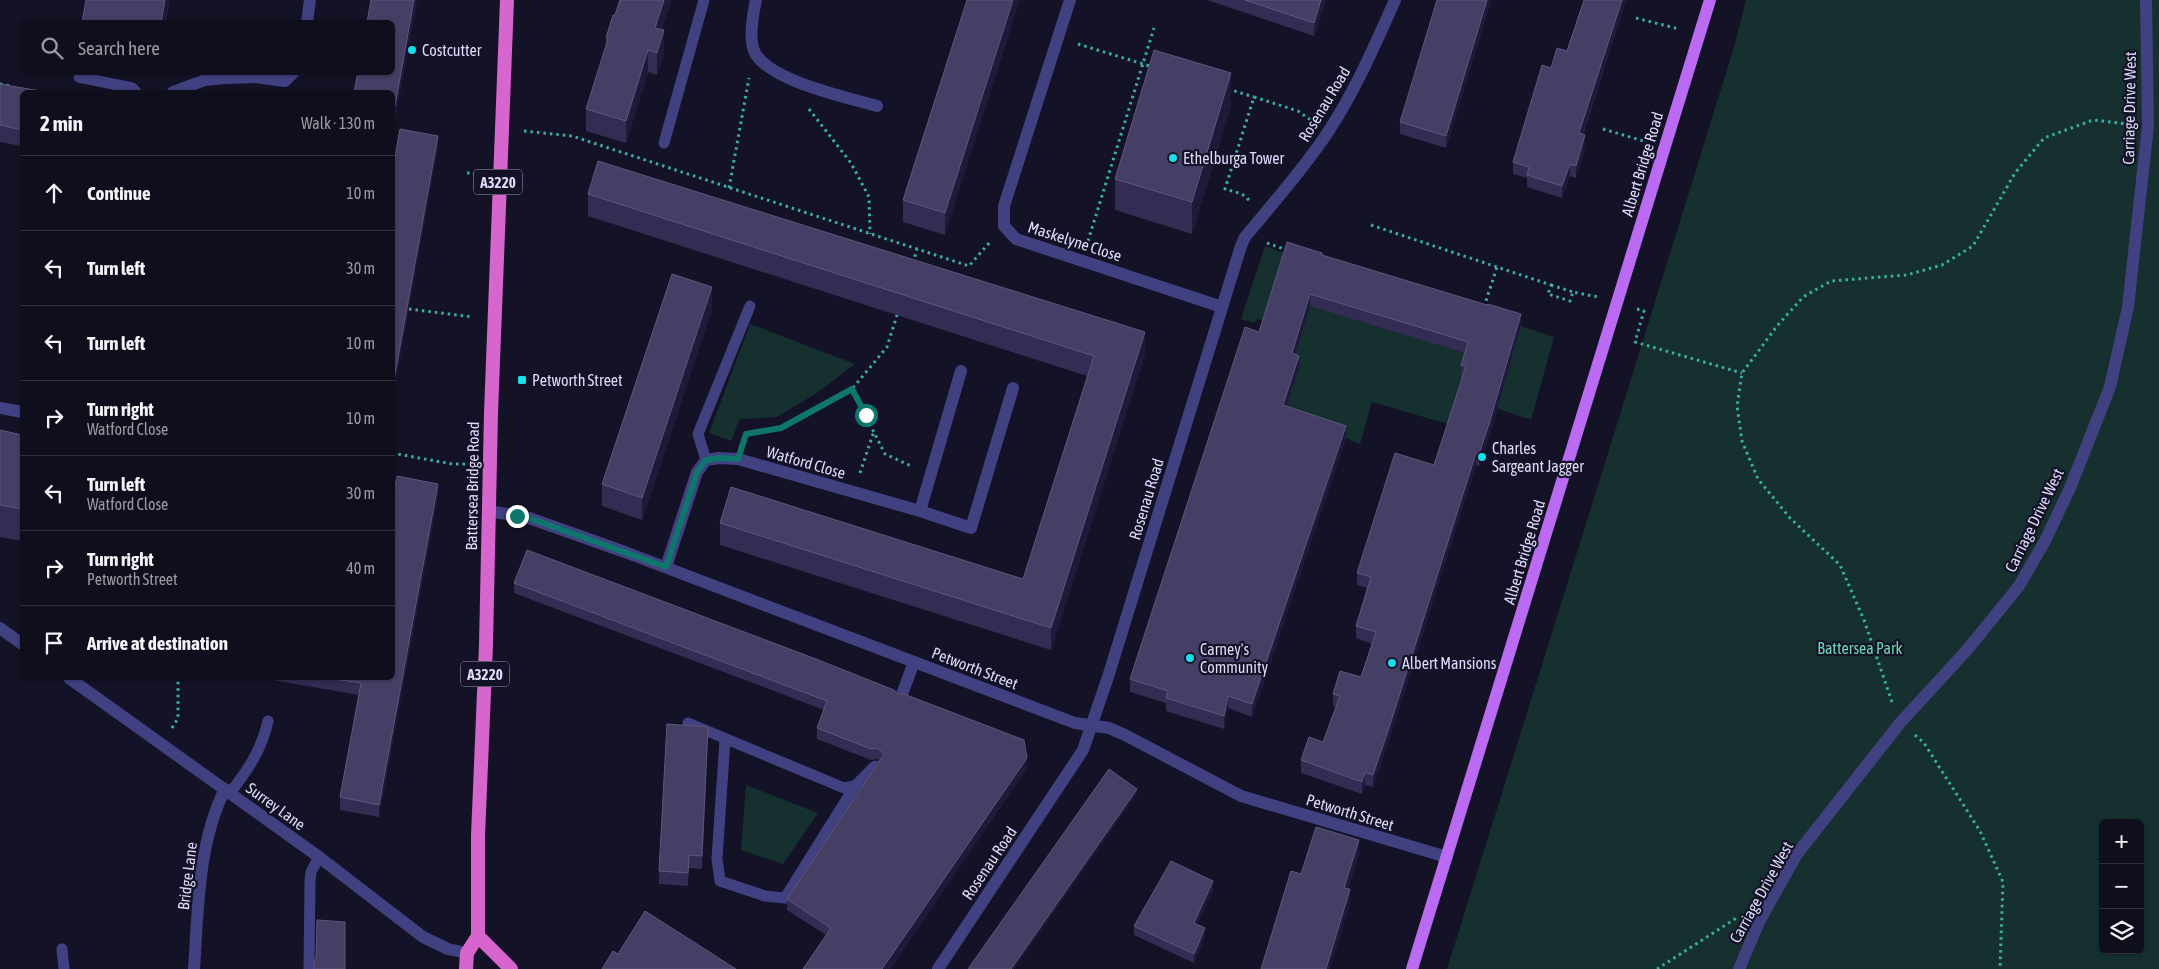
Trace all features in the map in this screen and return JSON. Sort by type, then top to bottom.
[{"type":"highway","name":"Battersea Bridge Road","points":[[478,936],[478,836],[483,754],[495,318],[507,0]]},
{"type":"highway","points":[[466,969],[468,953],[478,936],[511,969]]},
{"type":"main road","name":"Albert Bridge Road","points":[[1412,969],[1710,0]]},
{"type":"street","points":[[306,20],[310,0]]},
{"type":"street","points":[[756,0],[751,24],[754,52],[768,69],[784,77],[877,106]]},
{"type":"street","name":"Maskelyne Close","points":[[1070,0],[1004,206],[1004,226],[1016,239],[1222,307]]},
{"type":"street","name":"Rosenau Road","points":[[938,969],[1083,750],[1108,677],[1241,246],[1249,232],[1310,158],[1329,131],[1364,69],[1395,0]]},
{"type":"street","name":"Carriage Drive West","points":[[1739,969],[1760,920],[1797,854],[1900,723],[1967,650],[2019,586],[2046,541],[2070,488],[2110,388],[2128,307],[2154,127],[2146,0]]},
{"type":"street","points":[[178,90],[205,80],[256,77],[285,81],[291,75]]},
{"type":"street","points":[[920,511],[961,371]]},
{"type":"street","name":"Watford Close","points":[[706,460],[719,458],[738,459],[920,511],[971,528],[1013,388]]},
{"type":"street","points":[[0,408],[20,412]]},
{"type":"street","points":[[666,567],[697,472],[706,460]]},
{"type":"street","name":"Petworth Street","points":[[489,511],[529,518],[666,567],[1076,723],[1109,728],[1240,796],[1447,857]]},
{"type":"street","points":[[0,628],[20,643]]},
{"type":"street","points":[[901,697],[914,662]]},
{"type":"street","name":"Surrey Lane","points":[[73,680],[319,857],[423,937],[448,949],[468,953]]},
{"type":"street","name":"Bridge Lane","points":[[194,969],[203,868],[209,833],[216,807],[228,791]]},
{"type":"lane","points":[[664,142],[704,0]]},
{"type":"lane","points":[[79,77],[134,90]]},
{"type":"lane","points":[[706,460],[698,434],[750,306]]},
{"type":"lane","points":[[228,791],[253,761],[264,741],[268,721]]},
{"type":"lane","points":[[688,723],[844,788],[855,786]]},
{"type":"lane","points":[[725,739],[718,859],[720,881],[765,896],[785,898],[855,786],[875,766]]},
{"type":"lane","points":[[309,969],[310,882],[311,872],[319,857]]},
{"type":"lane","points":[[62,949],[64,969]]},
{"type":"path","points":[[1636,18],[1699,35]]},
{"type":"path","points":[[1082,261],[1154,28]]},
{"type":"path","points":[[1058,37],[1162,70]]},
{"type":"path","points":[[729,188],[754,52]]},
{"type":"path","points":[[0,84],[17,88]]},
{"type":"path","points":[[1226,89],[1298,111],[1329,131]]},
{"type":"path","points":[[1254,97],[1224,189],[1242,194],[1265,212]]},
{"type":"path","points":[[808,108],[851,162],[869,197],[870,234]]},
{"type":"path","points":[[2000,969],[2003,882],[1980,831],[1924,743],[1900,723],[1864,620],[1840,565],[1790,518],[1758,479],[1742,441],[1737,406],[1742,373],[1777,326],[1802,297],[1831,281],[1907,275],[1942,265],[1973,246],[2015,173],[2044,138],[2093,120],[2154,127]]},
{"type":"path","points":[[1603,128],[1664,147]]},
{"type":"path","points":[[501,130],[572,136],[969,266],[1004,226]]},
{"type":"path","points":[[467,173],[480,172]]},
{"type":"path","points":[[1371,225],[1573,292],[1592,295]]},
{"type":"path","points":[[1249,232],[1267,243],[1292,252]]},
{"type":"path","points":[[912,267],[917,249]]},
{"type":"path","points":[[1474,306],[1483,308],[1497,267]]},
{"type":"path","points":[[1551,285],[1548,294],[1570,301],[1573,292]]},
{"type":"path","points":[[1636,308],[1644,311],[1635,342],[1742,373]]},
{"type":"path","points":[[409,309],[495,318]]},
{"type":"path","points":[[738,459],[746,434],[781,428],[852,389],[887,347],[898,311]]},
{"type":"path","points":[[852,389],[885,454],[930,474]]},
{"type":"path","points":[[854,492],[874,431]]},
{"type":"path","points":[[395,454],[452,464]]},
{"type":"path","points":[[163,744],[178,718],[178,680]]},
{"type":"path","points":[[1657,969],[1743,914]]},
{"type":"green space","name":"Battersea Park","points":[[1746,0],[2159,0],[2159,969],[1447,969],[1734,47]]},
{"type":"green space","points":[[1265,246],[1287,254],[1265,321],[1257,319],[1254,323],[1241,319]]},
{"type":"green space","points":[[1315,289],[1521,326],[1554,337],[1531,420],[1461,396],[1451,425],[1372,402],[1360,444],[1346,438],[1256,500],[1271,359]]},
{"type":"green space","points":[[750,324],[855,364],[817,393],[777,417],[740,419],[731,441],[709,433]]},
{"type":"green space","points":[[746,785],[818,813],[783,864],[741,850]]},
{"type":"building","points":[[86,0],[165,0],[161,20],[82,20]]},
{"type":"building","points":[[371,0],[414,0],[395,106],[395,90],[354,90],[357,75],[395,75],[395,20],[367,20]]},
{"type":"building","points":[[620,0],[664,0],[655,28],[664,30],[657,53],[648,50],[626,121],[586,109],[608,39],[606,38],[613,15],[615,15]]},
{"type":"building","points":[[967,0],[1013,0],[945,213],[903,200]]},
{"type":"building","points":[[1245,0],[1321,0],[1314,23]]},
{"type":"building","points":[[1437,0],[1487,0],[1446,136],[1400,122]]},
{"type":"building","points":[[1584,0],[1622,0],[1579,133],[1585,135],[1576,166],[1570,164],[1562,186],[1527,175],[1529,167],[1513,162],[1542,65],[1551,68],[1557,48],[1567,51]]},
{"type":"building","name":"Ethelburga Tower","points":[[1154,50],[1231,73],[1192,202],[1115,179]]},
{"type":"building","points":[[0,84],[34,90],[20,90],[20,130],[0,125]]},
{"type":"building","points":[[400,129],[438,136],[395,374],[395,156]]},
{"type":"building","points":[[598,161],[1145,332],[1051,628],[720,523],[731,487],[1023,579],[1094,356],[588,194]]},
{"type":"building","points":[[1287,242],[1322,253],[1322,255],[1521,314],[1489,424],[1479,454],[1476,453],[1389,728],[1373,775],[1365,772],[1362,782],[1301,760],[1309,737],[1323,742],[1340,696],[1333,694],[1340,671],[1361,677],[1376,632],[1356,626],[1371,577],[1357,573],[1395,453],[1434,465],[1466,366],[1461,365],[1468,342],[1310,294],[1292,353],[1299,356],[1283,405],[1346,426],[1252,704],[1228,696],[1224,716],[1166,698],[1168,691],[1130,679],[1245,327],[1259,332]]},
{"type":"building","points":[[672,274],[712,287],[642,498],[602,484]]},
{"type":"building","points":[[0,430],[20,435],[20,509],[0,505]]},
{"type":"building","points":[[397,476],[438,484],[379,805],[340,797],[361,683],[341,680],[395,680],[395,486]]},
{"type":"building","points":[[527,550],[816,659],[894,690],[898,694],[904,694],[1024,740],[1027,758],[882,969],[803,969],[831,928],[787,899],[884,754],[877,748],[871,749],[817,728],[827,701],[514,583]]},
{"type":"building","points":[[667,724],[708,727],[702,856],[689,855],[688,873],[659,871]]},
{"type":"building","points":[[1109,769],[1137,789],[1011,969],[968,969]]},
{"type":"building","points":[[1316,827],[1359,840],[1344,888],[1350,889],[1326,969],[1261,969],[1291,871],[1301,874]]},
{"type":"building","points":[[1171,861],[1213,881],[1194,923],[1205,928],[1194,954],[1134,926]]},
{"type":"building","points":[[645,911],[736,969],[602,969],[613,951],[618,954]]},
{"type":"building","points":[[317,920],[345,922],[345,969],[314,969]]},
{"type":"place","name":"Costcutter","points":[[412,50]]},
{"type":"place","name":"Ethelburga Tower","points":[[1173,158]]},
{"type":"place","name":"Petworth Street","points":[[522,380]]},
{"type":"place","name":"Charles Sargeant Jagger","points":[[1482,457]]},
{"type":"place","name":"Carney's Community","points":[[1190,658]]},
{"type":"place","name":"Albert Mansions","points":[[1392,663]]},
{"type":"route","points":[[517,516],[529,518],[666,567],[697,472],[706,460],[719,458],[738,459],[746,434],[781,428],[852,389],[866,415]]}]
